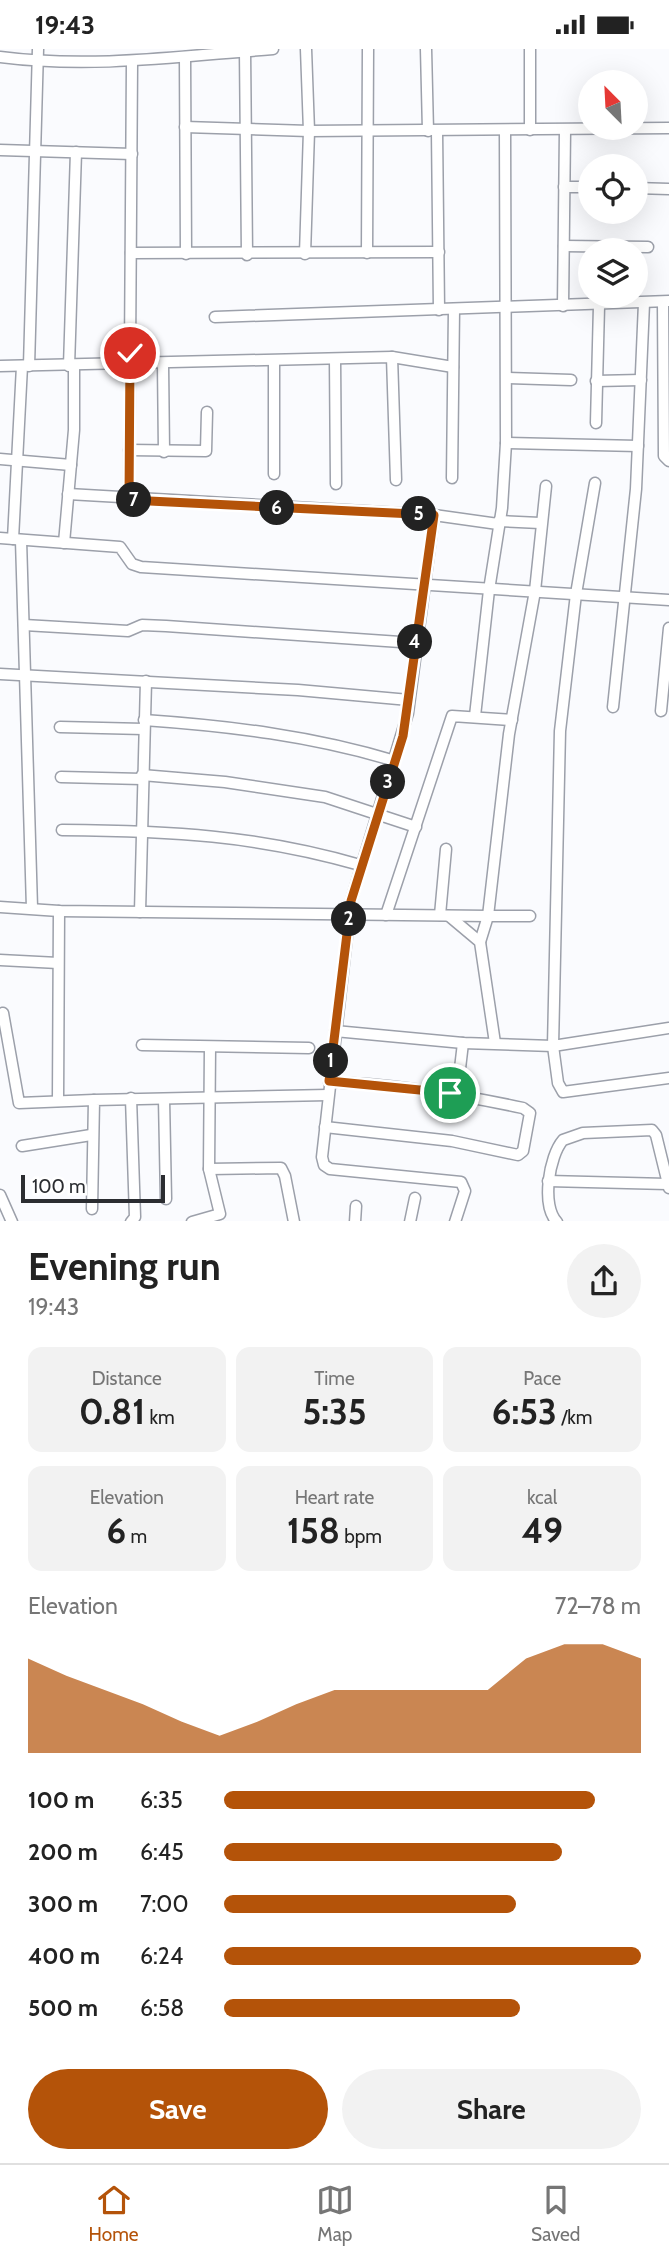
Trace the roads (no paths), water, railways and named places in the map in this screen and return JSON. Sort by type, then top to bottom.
[{"type":"street","points":[[32,908],[24,625],[17,539],[18,460],[26,366],[38,49]]},
{"type":"street","points":[[67,63],[68,49]]},
{"type":"street","points":[[109,49],[109,63]]},
{"type":"street","points":[[0,57],[37,62],[132,63],[157,55],[184,57],[205,52],[273,49]]},
{"type":"street","points":[[305,254],[309,131],[306,49]]},
{"type":"street","points":[[367,253],[368,49]]},
{"type":"street","points":[[426,49],[433,131],[439,310]]},
{"type":"street","points":[[530,49],[530,130]]},
{"type":"street","points":[[244,51],[247,255]]},
{"type":"street","points":[[184,57],[186,254]]},
{"type":"street","points":[[129,500],[132,63]]},
{"type":"street","points":[[185,127],[309,131],[669,128]]},
{"type":"street","points":[[563,306],[565,130]]},
{"type":"street","points":[[475,716],[506,443],[508,378],[505,307],[505,131]]},
{"type":"street","points":[[0,150],[132,154]]},
{"type":"street","points":[[64,543],[71,465],[76,152]]},
{"type":"street","points":[[564,187],[578,187]]},
{"type":"street","points":[[648,188],[669,189]]},
{"type":"street","points":[[564,246],[578,246]]},
{"type":"street","points":[[131,253],[247,255],[439,252]]},
{"type":"street","points":[[648,303],[666,301],[664,456],[669,461]]},
{"type":"street","points":[[215,317],[578,306]]},
{"type":"street","points":[[596,423],[599,308]]},
{"type":"street","points":[[613,707],[638,446],[644,308]]},
{"type":"street","points":[[452,478],[454,309]]},
{"type":"street","points":[[0,366],[392,357],[453,367]]},
{"type":"street","points":[[392,357],[396,480]]},
{"type":"street","points":[[335,359],[336,484]]},
{"type":"street","points":[[274,361],[274,474]]},
{"type":"street","points":[[163,364],[164,452]]},
{"type":"street","points":[[508,378],[571,380]]},
{"type":"street","points":[[596,381],[641,380]]},
{"type":"street","points":[[130,450],[206,451],[207,412]]},
{"type":"street","points":[[506,443],[638,446]]},
{"type":"street","points":[[0,459],[71,465]]},
{"type":"street","points":[[595,483],[576,594],[560,731],[553,1046],[558,1083],[563,1093],[669,1077]]},
{"type":"street","points":[[495,1043],[480,943],[488,916],[512,720],[535,591],[546,485]]},
{"type":"street","points":[[68,494],[129,500],[540,523]]},
{"type":"street","points":[[434,515],[409,700],[395,761],[360,865],[350,914],[329,1081],[323,1157],[330,1169],[463,1183],[465,1191],[455,1221]]},
{"type":"street","points":[[0,538],[120,547],[132,563],[141,567],[669,600]]},
{"type":"street","points":[[24,625],[128,631],[142,625],[166,626],[415,643]]},
{"type":"street","points":[[661,711],[669,628]]},
{"type":"street","points":[[0,674],[311,691],[409,700]]},
{"type":"street","points":[[140,912],[146,681]]},
{"type":"street","points":[[386,915],[452,716],[512,720]]},
{"type":"street","points":[[60,727],[144,725],[242,728],[355,748],[395,761]]},
{"type":"street","points":[[61,777],[142,777],[225,782],[325,797],[416,827]]},
{"type":"street","points":[[62,830],[141,831],[279,844],[360,865]]},
{"type":"street","points":[[444,916],[446,849]]},
{"type":"street","points":[[0,907],[59,911],[530,916]]},
{"type":"street","points":[[58,1101],[59,911]]},
{"type":"street","points":[[444,916],[480,943]]},
{"type":"street","points":[[0,960],[58,963]]},
{"type":"street","points":[[3,1013],[16,1101],[22,1104],[131,1098],[328,1095]]},
{"type":"street","points":[[335,1031],[463,1043],[553,1046],[669,1028]]},
{"type":"street","points":[[457,1094],[463,1043]]},
{"type":"street","points":[[142,1045],[309,1048]]},
{"type":"street","points":[[192,1221],[220,1214],[209,1169],[212,1097],[210,1047]]},
{"type":"street","points":[[325,1127],[452,1141],[522,1153],[530,1114],[527,1109],[457,1094],[329,1081]]},
{"type":"street","points":[[131,1098],[135,1217],[131,1221]]},
{"type":"street","points":[[164,1099],[166,1199]]},
{"type":"street","points":[[92,1209],[91,1135],[94,1100]]},
{"type":"street","points":[[548,1181],[668,1186],[654,1132],[649,1129],[583,1133],[569,1137],[558,1147],[548,1181],[552,1217],[557,1221]]},
{"type":"street","points":[[22,1146],[91,1135]]},
{"type":"street","points":[[657,1140],[669,1138]]},
{"type":"street","points":[[209,1169],[281,1168],[294,1221]]},
{"type":"street","points":[[0,1195],[12,1221]]},
{"type":"street","points":[[410,1221],[415,1198]]},
{"type":"street","points":[[355,1221],[356,1206]]}]
